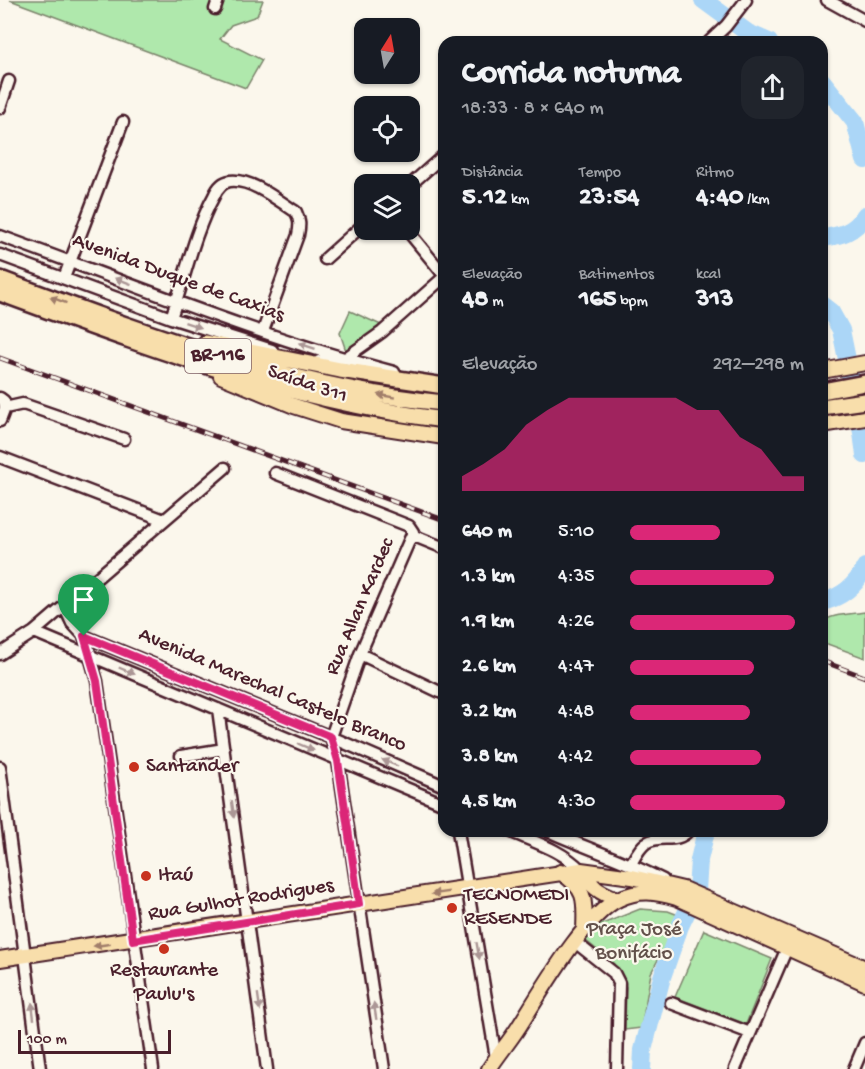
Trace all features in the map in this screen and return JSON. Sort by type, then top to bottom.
[{"type":"highway","name":"BR-116","points":[[0,279],[233,375],[306,395],[399,414],[438,419]]},
{"type":"highway","name":"BR-116","points":[[0,293],[162,345],[314,382],[406,399],[438,402]]},
{"type":"highway","points":[[162,345],[208,344],[340,370],[438,385]]},
{"type":"highway","points":[[828,390],[865,383]]},
{"type":"highway","points":[[828,407],[865,401]]},
{"type":"main road","name":"Saída 311","points":[[162,345],[318,414],[342,421],[438,436]]},
{"type":"main road","points":[[828,369],[865,363]]},
{"type":"main road","points":[[829,424],[865,418]]},
{"type":"main road","points":[[581,870],[598,892],[617,899]]},
{"type":"main road","name":"Rua Gulhot Rodrigues","points":[[0,959],[468,889],[560,872],[581,870],[677,891]]},
{"type":"main road","points":[[560,872],[575,883],[580,890],[585,910],[584,930]]},
{"type":"main road","points":[[492,1064],[584,930],[617,899],[645,891],[677,891],[721,911],[865,968]]},
{"type":"main road","points":[[721,911],[787,948],[865,983]]},
{"type":"street","points":[[827,0],[865,21]]},
{"type":"street","points":[[715,36],[744,3]]},
{"type":"street","points":[[0,108],[9,81]]},
{"type":"street","points":[[64,278],[72,262],[123,122]]},
{"type":"street","points":[[420,176],[438,160]]},
{"type":"street","points":[[171,318],[214,194],[221,185],[231,181],[246,183],[264,190],[296,212],[300,224],[263,331]]},
{"type":"street","points":[[325,258],[354,233]]},
{"type":"street","name":"Avenida Duque de Caxias","points":[[0,236],[344,359],[438,384]]},
{"type":"street","points":[[414,240],[438,269]]},
{"type":"street","name":"Avenida Duque de Caxias","points":[[0,255],[171,318],[266,348],[328,361],[344,359]]},
{"type":"street","points":[[344,359],[381,332],[438,281]]},
{"type":"street","points":[[0,421],[2,403],[23,404],[124,439]]},
{"type":"street","points":[[0,457],[164,520]]},
{"type":"street","points":[[0,654],[34,632],[225,468]]},
{"type":"street","points":[[275,473],[411,531],[438,545]]},
{"type":"street","name":"Rua Allan Kardec","points":[[331,737],[360,654],[411,531]]},
{"type":"street","points":[[64,606],[72,623],[84,636],[97,681],[153,1069]]},
{"type":"street","name":"Avenida Marechal Castelo Branco","points":[[34,632],[438,802]]},
{"type":"street","name":"Avenida Marechal Castelo Branco","points":[[84,636],[438,783]]},
{"type":"street","points":[[360,654],[438,691]]},
{"type":"street","points":[[218,709],[249,922],[267,1069]]},
{"type":"street","points":[[331,737],[338,761],[384,1069]]},
{"type":"street","points":[[181,756],[224,748]]},
{"type":"street","points":[[0,767],[40,1069]]},
{"type":"street","points":[[459,837],[492,1064]]},
{"type":"street","points":[[523,837],[571,859],[581,870]]},
{"type":"street","points":[[562,837],[631,864],[677,891]]},
{"type":"street","points":[[631,864],[641,847],[648,842],[658,838],[680,837]]},
{"type":"street","points":[[575,942],[614,973],[619,983],[617,1069]]},
{"type":"street","points":[[735,1069],[787,948]]},
{"type":"street","points":[[671,1003],[750,1033]]},
{"type":"street","points":[[854,1069],[865,1043]]},
{"type":"green space","points":[[10,0],[263,0],[257,16],[231,25],[220,39],[262,60],[246,88]]},
{"type":"green space","points":[[350,311],[381,325],[347,354],[340,333]]},
{"type":"green space","points":[[865,612],[865,658],[828,644],[828,619]]},
{"type":"green space","name":"Praça José Bonifácio","points":[[640,909],[668,911],[681,916],[651,973],[641,1028],[625,1030],[626,987],[614,964],[585,940],[600,925]]},
{"type":"green space","points":[[704,930],[772,959],[746,1024],[675,997]]},
{"type":"waterway","points":[[703,0],[755,36]]},
{"type":"waterway","points":[[828,88],[855,122],[865,160]]},
{"type":"waterway","points":[[828,237],[852,229],[865,215]]},
{"type":"waterway","points":[[828,310],[841,330],[865,455]]},
{"type":"waterway","points":[[828,600],[848,590],[865,567]]},
{"type":"waterway","points":[[642,1069],[643,1050],[662,977],[680,926],[697,891],[699,860],[705,837]]},
{"type":"railway","points":[[0,358],[438,518]]},
{"type":"railway","points":[[828,663],[865,677]]},
{"type":"place","name":"Santander","points":[[134,767]]},
{"type":"place","name":"Itaú","points":[[146,876]]},
{"type":"place","name":"TECNOMEDI RESENDE","points":[[452,908]]},
{"type":"place","name":"Restaurante Paulu's","points":[[164,949]]},
{"type":"route","points":[[84,636],[331,737],[338,761],[359,904],[133,940],[97,681],[84,636]]}]
